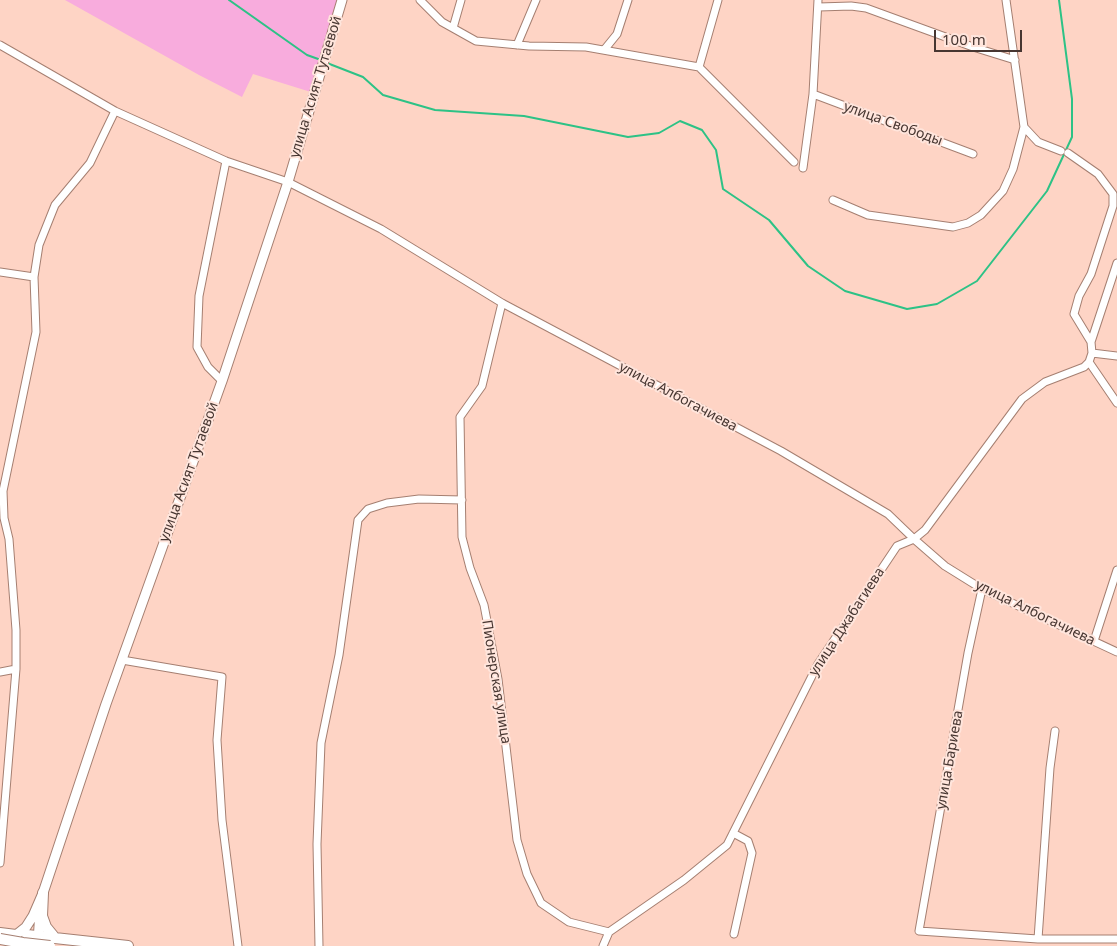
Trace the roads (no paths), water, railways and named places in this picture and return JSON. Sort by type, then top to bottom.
[{"type":"highway","points":[[42,893],[42,916],[53,942]]},
{"type":"highway","points":[[0,933],[19,935],[38,942],[128,946]]},
{"type":"highway","points":[[0,939],[23,943],[53,942]]},
{"type":"main road","name":"улица Асият Тутаевой","points":[[7,946],[10,938],[19,935],[26,927],[33,916],[42,893],[122,660],[222,381],[288,182],[342,0]]},
{"type":"main road","points":[[38,942],[42,893]]},
{"type":"street","points":[[420,0],[442,22],[476,40],[517,45],[586,47],[699,67],[794,162]]},
{"type":"street","points":[[453,28],[461,0]]},
{"type":"street","points":[[517,45],[536,0]]},
{"type":"street","points":[[604,50],[617,34],[628,0]]},
{"type":"street","points":[[699,67],[718,0]]},
{"type":"street","points":[[833,200],[868,215],[953,227],[968,223],[981,216],[1003,191],[1013,169],[1024,127],[1006,0]]},
{"type":"street","points":[[803,168],[813,94],[819,3],[866,8],[973,47],[1015,60]]},
{"type":"street","name":"улица Албогачиева","points":[[0,45],[115,111],[226,161],[288,182],[381,230],[502,303],[781,451],[888,514],[945,566],[982,590],[1117,652]]},
{"type":"street","name":"улица Свободы","points":[[813,94],[973,154]]},
{"type":"street","points":[[0,863],[16,669],[16,630],[9,539],[2,518],[3,491],[36,332],[34,277],[39,245],[55,205],[90,163],[115,111]]},
{"type":"street","points":[[1024,127],[1038,142],[1064,152],[1098,174],[1113,194],[1113,206],[1094,266],[1079,296],[1074,314],[1091,342]]},
{"type":"street","points":[[222,381],[208,367],[197,347],[199,296],[226,161]]},
{"type":"street","points":[[1117,262],[1091,342],[1092,353],[1089,362],[1117,403]]},
{"type":"street","points":[[0,272],[34,277]]},
{"type":"street","name":"Пионерская улица","points":[[502,303],[482,386],[460,417],[462,537],[470,568],[484,605],[498,679],[517,840],[527,874],[541,903],[569,922],[609,932]]},
{"type":"street","points":[[1092,353],[1117,356]]},
{"type":"street","name":"улица Джабагиева","points":[[609,932],[684,880],[727,844],[818,664],[897,546],[914,539],[925,530],[1022,399],[1045,382],[1084,367],[1089,362]]},
{"type":"street","points":[[319,946],[317,844],[321,743],[339,655],[358,520],[368,509],[387,503],[419,499],[462,500]]},
{"type":"street","points":[[1094,641],[1117,570]]},
{"type":"street","name":"улица Бариева","points":[[982,590],[968,653],[919,931],[1038,940]]},
{"type":"street","points":[[122,660],[222,678],[217,740],[222,820],[232,911],[238,946]]},
{"type":"street","points":[[0,672],[16,669]]},
{"type":"street","points":[[1055,731],[1050,768],[1038,940],[1117,939]]},
{"type":"street","points":[[733,833],[748,841],[752,853],[734,934]]},
{"type":"street","points":[[604,946],[609,932]]},
{"type":"waterway","points":[[229,0],[307,55],[321,60]]},
{"type":"waterway","points":[[327,63],[363,77],[383,95],[435,110],[524,116],[628,137],[659,133],[680,121],[702,130],[716,150],[723,189],[769,220],[808,266],[845,291],[907,309],[937,304],[977,281],[1047,191],[1072,137],[1072,99],[1059,0]]}]
